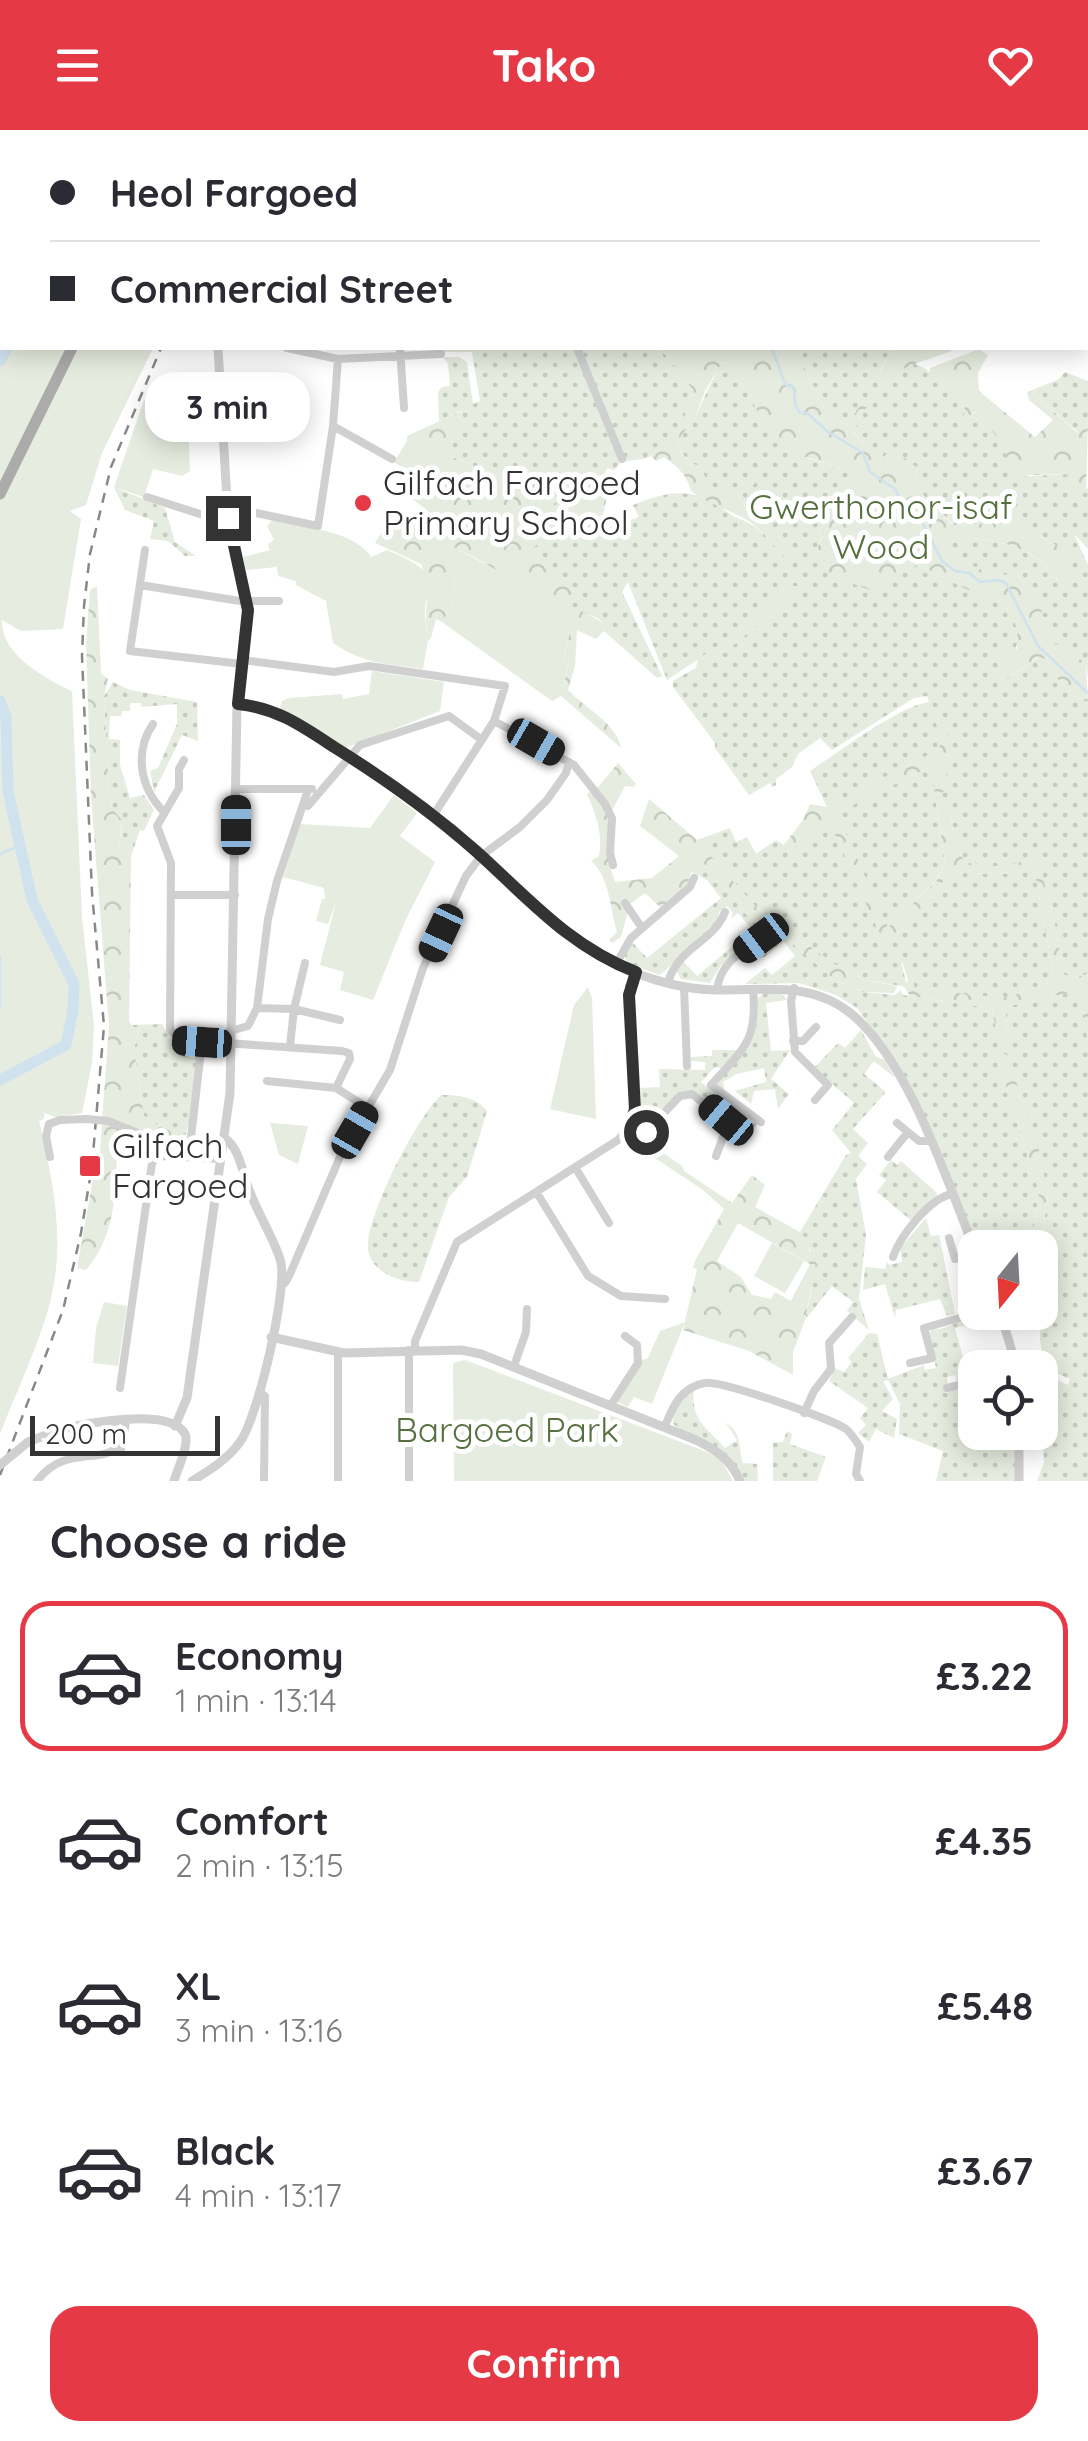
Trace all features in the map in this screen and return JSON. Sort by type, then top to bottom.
[{"type":"main road","points":[[0,494],[71,350]]},
{"type":"street","points":[[175,1426],[187,1398],[224,1138],[234,1030],[238,704],[247,601],[228,520],[218,350]]},
{"type":"street","points":[[296,350],[338,359],[400,351],[441,354]]},
{"type":"street","points":[[578,350],[622,459]]},
{"type":"street","points":[[400,351],[404,408]]},
{"type":"street","points":[[148,497],[228,520],[256,513],[318,526],[333,426],[338,359]]},
{"type":"street","points":[[333,426],[392,459]]},
{"type":"street","points":[[145,550],[130,651],[334,672],[370,666],[505,686],[494,721],[433,816]]},
{"type":"street","points":[[140,585],[278,602]]},
{"type":"street","points":[[238,704],[258,706],[291,718],[350,756],[433,816],[545,918],[616,964],[684,987],[794,988],[836,1004],[865,1027],[888,1057],[931,1142],[967,1230]]},
{"type":"street","points":[[304,813],[360,745],[442,716],[449,716],[482,740]]},
{"type":"street","points":[[494,721],[569,762],[605,804],[612,818],[613,865]]},
{"type":"street","points":[[153,724],[140,747],[140,761],[154,801],[163,810]]},
{"type":"street","points":[[184,760],[179,788],[157,826],[171,863],[170,1030],[181,1040],[350,1053],[336,1088]]},
{"type":"street","points":[[282,1282],[290,1274],[342,1152],[395,1059],[423,968],[457,892],[481,856],[520,827],[547,800],[569,762]]},
{"type":"street","points":[[234,1030],[248,1026],[257,1008],[268,919],[312,789],[236,788]]},
{"type":"street","points":[[616,964],[631,938],[690,887],[694,878]]},
{"type":"street","points":[[170,895],[235,895]]},
{"type":"street","points":[[625,903],[642,928]]},
{"type":"street","points":[[668,982],[679,958],[720,924],[725,912]]},
{"type":"street","points":[[717,990],[724,966],[764,936]]},
{"type":"street","points":[[290,1046],[306,963]]},
{"type":"street","points":[[409,1481],[412,1350],[457,1242],[618,1140],[628,1128],[635,1110],[629,995],[636,972]]},
{"type":"street","points":[[684,987],[688,1066]]},
{"type":"street","points":[[794,988],[793,1041],[798,1058],[828,1085],[815,1100]]},
{"type":"street","points":[[753,989],[755,1023],[748,1044],[711,1085],[761,1122]]},
{"type":"street","points":[[257,1008],[294,1010],[340,1020]]},
{"type":"street","points":[[793,1041],[803,1041],[816,1027]]},
{"type":"street","points":[[50,1157],[46,1136],[49,1124],[60,1120],[108,1121],[168,1144],[190,1146],[202,1042]]},
{"type":"street","points":[[267,1082],[336,1088],[368,1108]]},
{"type":"street","points":[[628,1128],[646,1132],[680,1096],[692,1094],[728,1124],[716,1156]]},
{"type":"street","points":[[898,1123],[919,1140],[931,1142]]},
{"type":"street","points":[[888,1157],[908,1132]]},
{"type":"street","points":[[192,1481],[221,1462],[250,1424],[282,1282],[279,1255],[232,1142],[224,1138]]},
{"type":"street","points":[[120,1388],[152,1163],[159,1156],[238,1161]]},
{"type":"street","points":[[575,1168],[609,1223]]},
{"type":"street","points":[[536,1192],[588,1276],[621,1296],[665,1299]]},
{"type":"street","points":[[894,1258],[897,1246],[940,1196],[952,1194]]},
{"type":"street","points":[[949,1238],[955,1259],[958,1258]]},
{"type":"street","points":[[514,1366],[526,1332],[527,1309]]},
{"type":"street","points":[[804,1412],[831,1369],[829,1344],[852,1317]]},
{"type":"street","points":[[910,1364],[932,1358],[924,1328],[958,1318]]},
{"type":"street","points":[[610,1405],[638,1363],[637,1345],[626,1336]]},
{"type":"street","points":[[271,1338],[338,1352],[461,1350],[514,1366],[718,1451],[740,1481]]},
{"type":"street","points":[[338,1352],[338,1481]]},
{"type":"street","points":[[665,1426],[676,1399],[704,1383],[726,1385],[844,1427],[860,1448],[856,1474],[860,1481]]},
{"type":"street","points":[[948,1388],[958,1385]]},
{"type":"street","points":[[260,1392],[265,1396],[264,1481]]},
{"type":"street","points":[[114,1420],[119,1455],[126,1443],[126,1419]]},
{"type":"street","points":[[0,1464],[28,1442],[59,1430],[126,1419],[175,1426],[183,1432],[186,1440],[174,1481]]},
{"type":"street","points":[[1019,1481],[1020,1450]]},
{"type":"street","points":[[37,1481],[62,1462],[90,1469]]},
{"type":"green space","points":[[0,350],[152,350],[102,453],[86,505],[70,511],[81,519],[63,629],[21,631],[2,620],[3,632],[16,654],[72,691],[82,917],[94,1026],[92,1063],[82,1113],[56,1117],[44,1113],[44,1119],[39,1121],[55,1204],[56,1268],[43,1325],[0,1434]]},
{"type":"green space","points":[[575,350],[620,463],[614,470],[607,468],[599,488],[566,510],[526,487],[452,457],[449,453],[462,410],[439,422],[438,392],[450,386],[448,364],[443,357],[459,357],[467,362],[473,404],[480,401],[472,352],[442,352]]},
{"type":"green space","points":[[580,350],[662,350],[695,391],[689,409],[665,446],[644,459],[625,461]]},
{"type":"green space","name":"Gwerthonor-isaf Wood","points":[[662,350],[796,350],[825,410],[847,426],[863,400],[868,404],[853,432],[879,462],[888,452],[916,467],[918,490],[953,525],[992,523],[997,510],[1002,511],[1004,516],[1070,553],[1074,559],[1062,584],[1037,558],[1001,543],[971,539],[948,542],[946,547],[979,568],[1017,575],[1033,589],[1040,599],[1040,619],[1051,641],[1086,663],[1088,704],[1053,675],[1047,659],[1038,657],[1007,679],[997,679],[998,670],[1007,664],[998,660],[1001,649],[1017,649],[1018,642],[1015,624],[1002,602],[917,565],[895,574],[881,593],[836,576],[812,558],[852,478],[835,466],[789,450],[778,441],[762,420],[738,368],[722,362],[696,415],[677,442],[686,458],[702,468],[715,488],[728,490],[751,480],[756,482],[739,496],[742,505],[771,525],[792,553],[787,559],[747,520],[691,491],[674,464],[664,457],[657,461],[651,457],[683,419],[694,391]]},
{"type":"green space","points":[[796,350],[892,350],[879,372],[885,380],[908,363],[932,373],[966,407],[964,420],[977,411],[994,429],[1013,469],[1010,477],[1070,474],[1075,490],[1088,487],[1088,549],[1074,534],[1088,565],[1088,677],[1086,663],[1050,641],[1039,619],[1039,599],[1028,585],[1017,575],[979,568],[946,547],[948,541],[971,539],[1001,543],[1037,558],[1058,583],[1074,559],[1070,553],[1004,516],[992,523],[954,525],[918,490],[916,467],[879,463],[853,431],[867,405],[863,400],[847,426],[825,410]]},
{"type":"green space","points":[[892,350],[953,350],[911,365],[885,381],[879,373]]},
{"type":"green space","points":[[980,350],[988,355],[978,373],[979,391],[1035,437],[1053,420],[1029,400],[1030,391],[1078,433],[1088,422],[1086,490],[1075,490],[1070,474],[1029,475],[1012,483],[1005,454],[990,427],[976,411],[963,421],[965,406],[930,373],[930,368]]},
{"type":"green space","points":[[721,362],[738,368],[762,419],[779,441],[802,456],[853,478],[817,547],[895,574],[917,565],[1002,602],[1019,635],[1007,679],[1039,657],[1047,659],[1053,675],[1088,704],[1088,974],[1072,978],[1063,974],[1038,859],[1000,867],[964,862],[953,832],[949,803],[936,802],[945,863],[937,879],[888,929],[836,812],[931,767],[941,744],[934,752],[827,807],[810,771],[885,721],[929,702],[927,696],[914,698],[832,750],[820,738],[798,754],[792,767],[776,779],[776,785],[772,787],[770,783],[749,795],[673,687],[673,681],[730,648],[802,588],[790,585],[739,632],[667,680],[628,582],[622,592],[662,676],[657,678],[604,631],[604,623],[572,608],[553,585],[532,548],[568,519],[606,537],[622,523],[639,517],[633,505],[674,494],[694,495],[715,503],[761,532],[782,555],[759,514],[742,505],[739,496],[755,483],[751,480],[728,490],[715,488],[702,468],[683,455],[677,442],[696,415]]},
{"type":"green space","points":[[1065,372],[1088,381],[1088,422],[1079,433],[1030,391],[1059,379]]},
{"type":"green space","points":[[144,400],[187,401],[190,471],[182,476],[153,469],[144,497],[114,487]]},
{"type":"green space","points":[[464,410],[449,453],[452,457],[526,487],[566,510],[599,488],[606,474],[612,475],[603,514],[608,528],[622,523],[606,537],[568,519],[533,548],[574,589],[566,603],[604,623],[604,631],[596,639],[577,630],[575,666],[568,690],[607,724],[621,748],[561,696],[571,625],[497,570],[448,545],[445,553],[453,570],[454,597],[442,622],[436,619],[431,638],[426,619],[427,585],[421,564],[375,543],[393,513],[408,522],[425,517],[443,523],[461,484],[407,441],[407,436]]},
{"type":"green space","points":[[407,441],[461,484],[443,523],[405,493],[389,488],[401,467],[394,462]]},
{"type":"green space","points":[[114,487],[165,508],[175,542],[196,556],[185,556],[168,541],[150,539],[154,521],[125,510]]},
{"type":"green space","points":[[272,520],[340,535],[371,557],[387,550],[424,571],[430,587],[425,621],[431,638],[423,669],[376,662],[344,650],[333,643],[326,601],[296,585],[296,581],[278,576],[277,567],[246,570],[243,557],[270,550],[268,544],[274,540],[267,526]]},
{"type":"green space","points":[[448,544],[513,579],[571,625],[561,696],[552,701],[442,622],[455,588],[453,570],[445,553]]},
{"type":"green space","points":[[790,585],[802,588],[730,648],[696,668],[698,659],[739,632]]},
{"type":"green space","points":[[97,586],[101,673],[108,679],[104,696],[109,794],[112,809],[122,820],[119,845],[131,856],[129,1022],[138,1033],[134,1049],[144,1116],[162,1128],[186,1135],[172,1141],[127,1125],[117,1134],[110,1223],[86,1270],[77,1268],[93,1179],[98,1178],[109,1025],[91,797],[86,643],[90,590]]},
{"type":"green space","points":[[372,671],[444,682],[440,711],[343,749],[280,709],[282,701],[289,698],[342,694],[343,699],[369,694]]},
{"type":"green space","points":[[113,682],[130,690],[197,702],[198,741],[182,735],[154,792],[150,771],[158,768],[177,724],[177,704],[141,707],[141,703],[130,703],[130,711],[110,716],[109,739],[120,740],[120,765],[130,798],[144,795],[154,810],[144,831],[140,830],[131,856],[119,845],[122,825],[112,809],[109,794],[104,696]]},
{"type":"green space","points":[[935,719],[946,725],[949,757],[944,792],[935,794],[930,767],[837,813],[888,928],[937,880],[945,863],[936,801],[944,799],[949,803],[953,832],[964,862],[1000,867],[1038,858],[1063,974],[1072,978],[1088,974],[1088,1041],[1078,994],[1005,1007],[1008,1037],[1003,1041],[992,1008],[910,996],[904,987],[908,981],[901,957],[907,959],[915,988],[991,997],[1011,996],[1049,983],[1053,972],[1034,868],[1007,874],[963,873],[947,877],[891,942],[880,935],[828,819],[820,844],[810,838],[791,850],[783,846],[810,804],[827,807],[934,752],[941,744]]},
{"type":"green space","points":[[618,763],[636,784],[625,786],[613,809],[606,811],[610,819],[608,861],[615,882],[652,878],[679,856],[640,826],[649,799],[697,840],[755,906],[834,964],[865,980],[897,986],[894,993],[863,992],[836,981],[792,943],[746,914],[702,861],[691,872],[686,889],[662,909],[645,893],[630,904],[621,937],[612,943],[609,940],[617,932],[608,894],[591,861],[599,856],[600,840],[587,794]]},
{"type":"green space","points":[[394,795],[417,813],[400,836],[435,862],[406,919],[373,1000],[340,990],[344,972],[320,965],[336,902],[328,924],[316,921],[325,899],[324,888],[283,877],[300,824],[370,828]]},
{"type":"green space","points":[[828,818],[880,934],[891,942],[947,877],[963,873],[1007,874],[1034,868],[1053,972],[1049,983],[1011,996],[991,997],[914,988],[901,960],[907,987],[865,980],[834,964],[755,906],[697,840],[730,828],[736,842],[747,837],[756,854],[776,840],[791,850]]},
{"type":"green space","points":[[702,861],[746,914],[792,943],[836,981],[863,992],[895,995],[901,990],[903,995],[992,1008],[996,1029],[1008,1037],[1005,1007],[1067,993],[1079,994],[1088,1041],[1088,1481],[1037,1481],[1043,1450],[1058,1450],[1058,1380],[1068,1385],[1070,1379],[1058,1374],[1058,1350],[1042,1350],[1040,1340],[1040,1330],[1058,1330],[1058,1230],[1043,1230],[1048,1193],[997,1057],[1039,1192],[1033,1230],[969,1230],[892,1057],[857,1008],[836,995],[799,983],[745,984],[765,968],[772,975],[795,956],[784,942],[763,958],[757,958],[750,949],[762,950],[772,942],[764,932],[721,965],[710,983],[681,979],[676,970],[682,960],[697,976],[752,930],[738,913],[731,919],[733,913],[727,906],[719,912],[717,924],[660,975],[628,964],[624,955],[633,943],[647,958],[721,898],[707,880],[691,872]]},
{"type":"green space","points":[[588,987],[592,998],[596,1119],[550,1109],[574,1005]]},
{"type":"green space","points":[[764,993],[781,993],[787,1000],[766,1003],[771,1051],[790,1050],[771,1079],[789,1094],[778,1109],[775,1089],[754,1091],[751,1104],[735,1091],[766,1082],[764,1068],[737,1074],[723,1082],[724,1092],[716,1086],[752,1040],[758,998]]},
{"type":"green space","points":[[162,1024],[172,1040],[197,1050],[196,1088],[186,1135],[162,1128],[144,1116],[134,1049],[138,1033],[132,1025]]},
{"type":"green space","points":[[861,1030],[876,1057],[885,1060],[895,1078],[874,1061],[864,1074],[886,1092],[853,1129],[868,1143],[858,1156],[867,1164],[856,1179],[866,1235],[859,1299],[869,1330],[847,1311],[853,1302],[832,1286],[805,1320],[812,1262],[800,1232],[846,1155],[851,1153],[832,1130],[854,1103],[814,1068],[838,1043],[845,1048]]},
{"type":"green space","points":[[712,1050],[740,1050],[701,1082],[757,1124],[752,1131],[711,1099],[705,1100],[690,1090],[681,1093],[646,1130],[639,1129],[636,1124],[641,1109],[640,1088],[660,1087],[659,1069],[705,1070],[705,1062],[691,1061],[691,1057],[712,1056]]},
{"type":"green space","points":[[1000,1052],[1007,1055],[1038,1147],[1048,1193],[1043,1230],[1033,1230],[1039,1192],[997,1057]]},
{"type":"green space","points":[[441,1095],[466,1098],[487,1111],[467,1177],[449,1197],[419,1282],[402,1280],[385,1273],[372,1261],[368,1244],[371,1229],[396,1165],[419,1123]]},
{"type":"green space","points":[[270,1123],[308,1126],[298,1164],[279,1155]]},
{"type":"green space","points":[[655,1147],[732,1203],[752,1175],[765,1185],[755,1207],[800,1232],[810,1242],[809,1251],[817,1257],[805,1320],[793,1352],[793,1375],[749,1351],[683,1330],[697,1269],[693,1268],[695,1261],[724,1209],[646,1152]],"holes":[[[738,1223],[810,1264],[791,1301],[775,1292],[771,1299],[752,1295],[741,1277],[717,1261]]]},
{"type":"green space","points":[[891,1160],[897,1165],[901,1161],[937,1193],[913,1222],[877,1192],[886,1180],[879,1175]]},
{"type":"green space","points":[[926,1218],[931,1236],[939,1235],[955,1314],[947,1316],[940,1299],[896,1310],[895,1318],[885,1284],[863,1290],[865,1267],[885,1269],[887,1262],[902,1262],[900,1248]]},
{"type":"green space","points":[[772,1243],[804,1261],[785,1293],[754,1276]]},
{"type":"green space","points":[[104,1302],[127,1306],[118,1366],[93,1363],[96,1328]]},
{"type":"green space","points":[[685,1322],[652,1404],[634,1397],[628,1407],[615,1401],[642,1360],[648,1358],[660,1331]]},
{"type":"green space","points":[[958,1322],[955,1328],[961,1350],[958,1350],[958,1383],[955,1375],[947,1377],[948,1386],[943,1389],[945,1393],[958,1389],[958,1450],[1017,1450],[1016,1481],[936,1481],[943,1451],[899,1434],[900,1404],[888,1380],[883,1381],[893,1399],[882,1411],[897,1419],[894,1438],[876,1429],[869,1442],[858,1433],[866,1425],[860,1418],[868,1408],[829,1381],[835,1368],[844,1372],[852,1362],[848,1358],[869,1333],[877,1334],[888,1379],[924,1365],[925,1370],[936,1368],[929,1333],[933,1328]]},
{"type":"green space","name":"Bargoed Park","points":[[465,1360],[707,1452],[721,1460],[733,1481],[454,1481],[453,1363]]},
{"type":"green space","points":[[694,1390],[693,1401],[702,1423],[725,1448],[737,1440],[726,1423],[731,1427],[737,1435],[743,1463],[757,1464],[758,1481],[744,1481],[721,1452],[673,1424],[679,1404]]},
{"type":"green space","points":[[787,1431],[792,1434],[790,1444],[826,1457],[817,1481],[773,1481],[773,1443],[783,1442]]},
{"type":"waterway","points":[[0,361],[6,350]]},
{"type":"waterway","points":[[773,350],[785,384],[794,388],[800,413],[807,413],[827,431],[863,453],[870,472],[895,489],[902,503],[919,516],[942,561],[980,582],[1006,583],[1038,646],[1088,693]]},
{"type":"waterway","points":[[0,701],[6,717],[8,791],[32,900],[74,984],[66,1045],[0,1080]]},
{"type":"waterway","points":[[0,717],[6,717]]},
{"type":"waterway","points":[[0,854],[20,845]]},
{"type":"waterway","points":[[0,956],[0,1008]]},
{"type":"railway","points":[[0,1475],[63,1310],[92,1166],[104,1026],[92,893],[82,656],[84,606],[90,554],[111,467],[160,350]]},
{"type":"place","name":"Gilfach Fargoed Primary School","points":[[363,503]]},
{"type":"place","name":"Gilfach Fargoed","points":[[90,1166]]},
{"type":"route","points":[[228,518],[248,610],[238,704],[258,706],[291,718],[358,760],[458,836],[545,918],[604,958],[636,972],[629,995],[635,1110],[628,1128],[646,1132]]}]
